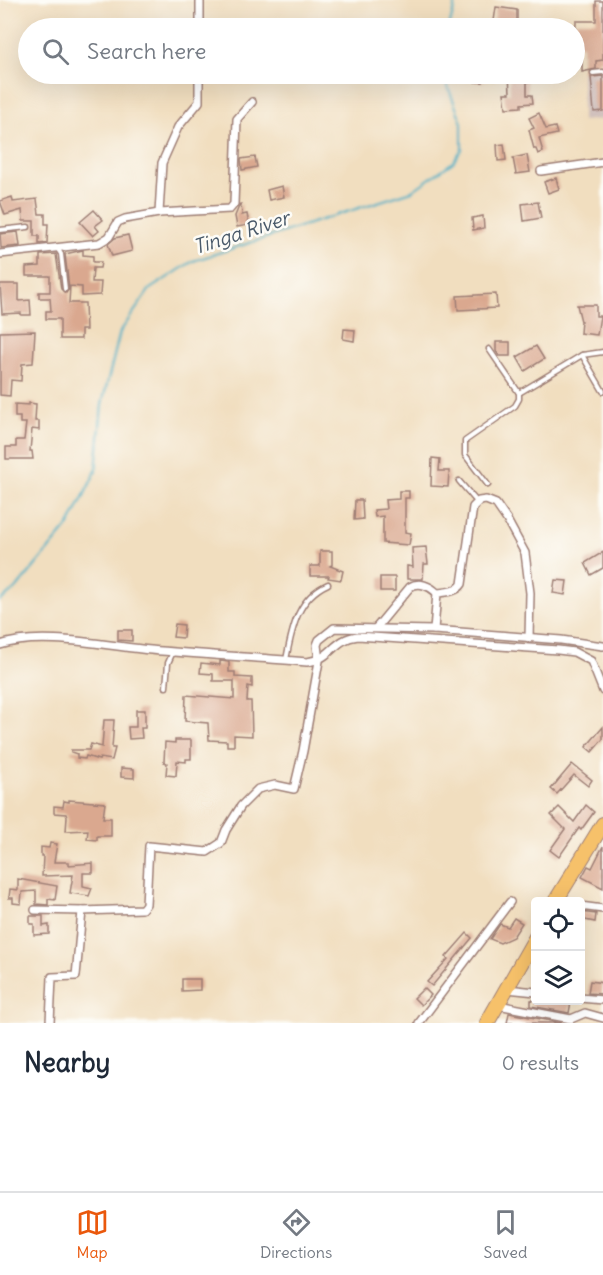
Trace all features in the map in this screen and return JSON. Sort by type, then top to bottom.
[{"type":"highway","points":[[558,897],[603,824]]},
{"type":"highway","points":[[487,1023],[531,946]]},
{"type":"street","points":[[200,0],[200,18]]},
{"type":"street","points":[[159,213],[162,164],[178,127],[199,102],[200,84]]},
{"type":"street","points":[[0,254],[99,243],[109,237],[118,222],[123,219],[159,213],[232,208],[237,118],[252,102]]},
{"type":"street","points":[[541,171],[603,162]]},
{"type":"street","points":[[437,593],[454,591],[462,584],[473,507],[477,502],[486,500],[496,504],[525,553],[530,593],[529,638]]},
{"type":"street","points":[[376,628],[414,584],[431,587],[437,593],[434,630]]},
{"type":"street","points":[[36,910],[142,909],[146,904],[149,846],[207,852],[221,843],[225,830],[241,806],[258,789],[275,785],[294,789],[319,661],[316,651],[319,640],[334,628],[434,630],[561,640],[603,646]]},
{"type":"street","points":[[0,645],[17,640],[51,640],[319,661],[341,640],[358,636],[566,651],[574,652],[591,661],[603,691]]},
{"type":"street","points":[[419,1023],[510,902]]},
{"type":"street","points":[[585,907],[603,909]]},
{"type":"street","points":[[50,1023],[52,977],[76,976],[82,911]]},
{"type":"street","points":[[507,989],[531,991]]},
{"type":"street","points":[[585,998],[603,1000]]},
{"type":"street","points":[[498,1005],[571,1019],[585,1013],[603,1018]]},
{"type":"lane","points":[[593,73],[603,72]]},
{"type":"lane","points":[[0,230],[28,227]]},
{"type":"lane","points":[[57,247],[61,255],[65,289]]},
{"type":"lane","points":[[488,485],[465,455],[465,441],[515,406],[519,399],[519,393],[489,349]]},
{"type":"lane","points":[[519,393],[582,355],[603,352]]},
{"type":"lane","points":[[582,355],[603,391]]},
{"type":"lane","points":[[459,481],[477,502]]},
{"type":"lane","points":[[286,660],[292,628],[304,602],[317,589],[328,584]]},
{"type":"lane","points":[[166,687],[168,663],[174,651]]},
{"type":"shaded area","points":[[603,68],[603,119],[582,121],[582,84],[585,84],[585,70]]},
{"type":"building","points":[[596,1],[603,1],[603,60],[596,61],[596,69],[585,71],[585,21],[596,21]]},
{"type":"building","points":[[496,7],[517,10],[517,18],[494,18]]},
{"type":"building","points":[[603,76],[603,111],[594,112],[591,77]]},
{"type":"building","points":[[510,84],[527,84],[527,95],[532,95],[533,103],[506,108],[504,93],[510,93]]},
{"type":"building","points":[[539,113],[546,129],[555,127],[557,134],[539,138],[543,152],[538,154],[534,149],[529,130],[534,128],[529,118]]},
{"type":"building","points":[[504,144],[506,160],[498,161],[497,145]]},
{"type":"building","points":[[527,155],[530,172],[516,174],[513,158]]},
{"type":"building","points":[[255,157],[257,167],[242,170],[241,159]]},
{"type":"building","points":[[556,178],[559,189],[548,193],[544,182]]},
{"type":"building","points":[[282,186],[284,197],[269,200],[267,190]]},
{"type":"building","points":[[12,197],[13,202],[37,199],[39,214],[45,214],[45,224],[48,224],[47,243],[39,244],[39,236],[34,236],[34,221],[23,221],[22,210],[5,215],[0,201]]},
{"type":"building","points":[[538,202],[541,218],[524,221],[522,204]]},
{"type":"building","points":[[240,204],[242,215],[247,214],[249,225],[237,227],[235,216]]},
{"type":"building","points":[[94,210],[103,220],[95,226],[99,231],[93,236],[80,222]]},
{"type":"building","points":[[483,216],[484,228],[473,230],[472,218]]},
{"type":"building","points":[[18,232],[20,246],[1,248],[0,234]]},
{"type":"building","points":[[128,235],[132,251],[112,256],[108,244],[115,238]]},
{"type":"building","points":[[83,250],[83,255],[93,256],[93,262],[101,262],[100,268],[93,268],[92,282],[101,282],[100,295],[82,296],[82,287],[70,286],[69,303],[85,303],[86,330],[81,330],[81,339],[60,339],[60,319],[46,319],[46,311],[51,311],[50,298],[39,298],[39,292],[50,292],[50,276],[26,276],[26,267],[40,266],[40,255],[56,254],[61,289],[66,293],[69,289],[65,254]]},
{"type":"building","points":[[0,284],[19,284],[19,301],[30,300],[31,315],[2,314]]},
{"type":"building","points":[[496,294],[497,308],[458,310],[457,296]]},
{"type":"building","points":[[577,305],[596,305],[596,316],[600,316],[597,335],[580,333],[581,321]]},
{"type":"building","points":[[344,329],[355,330],[354,341],[343,339]]},
{"type":"building","points":[[35,331],[33,363],[22,364],[21,381],[11,380],[10,396],[0,395],[0,332]]},
{"type":"building","points":[[496,342],[510,342],[510,356],[499,356],[496,351]]},
{"type":"building","points":[[536,346],[544,359],[525,371],[517,357]]},
{"type":"building","points":[[29,403],[36,404],[35,421],[39,421],[39,430],[32,429],[30,451],[32,451],[33,459],[6,459],[6,447],[16,447],[16,440],[24,440],[26,423],[20,423],[20,417],[15,417],[15,404],[29,405]]},
{"type":"building","points":[[432,458],[440,459],[439,471],[449,471],[448,487],[431,486]]},
{"type":"building","points":[[399,491],[409,491],[409,498],[405,498],[405,532],[411,533],[409,545],[383,543],[383,516],[375,517],[374,510],[386,509],[385,500],[399,499]]},
{"type":"building","points":[[355,500],[362,500],[363,519],[354,520]]},
{"type":"building","points":[[426,547],[428,564],[424,564],[423,579],[407,579],[407,566],[413,567],[412,548]]},
{"type":"building","points":[[320,551],[332,551],[332,565],[330,566],[343,571],[341,580],[328,578],[329,576],[310,576],[310,566],[320,566]]},
{"type":"building","points":[[603,552],[603,568],[591,575],[585,563]]},
{"type":"building","points":[[380,577],[395,577],[395,591],[380,591]]},
{"type":"building","points":[[555,580],[567,581],[565,595],[553,593]]},
{"type":"building","points":[[175,624],[184,625],[183,638],[173,637]]},
{"type":"building","points":[[118,630],[132,630],[132,641],[118,640]]},
{"type":"building","points":[[220,661],[229,662],[229,672],[235,672],[235,677],[252,678],[252,687],[248,686],[247,701],[251,701],[252,736],[234,735],[234,746],[227,746],[227,741],[209,740],[208,723],[185,721],[186,695],[234,699],[234,681],[213,681],[213,674],[200,673],[201,663],[220,665]]},
{"type":"building","points":[[136,710],[145,710],[145,728],[141,728],[142,738],[129,739],[128,727],[136,727]]},
{"type":"building","points":[[104,720],[114,720],[112,748],[115,748],[112,760],[100,758],[99,760],[86,756],[85,759],[77,758],[77,754],[71,750],[89,750],[91,744],[102,747]]},
{"type":"building","points":[[603,727],[603,739],[592,752],[586,747]]},
{"type":"building","points":[[175,740],[191,740],[191,759],[186,759],[186,762],[177,761],[176,776],[166,775],[165,742],[175,743]]},
{"type":"building","points":[[572,764],[592,780],[588,786],[574,775],[557,794],[551,789]]},
{"type":"building","points":[[121,768],[134,769],[134,778],[121,777]]},
{"type":"building","points":[[69,800],[105,803],[103,818],[111,818],[111,836],[97,836],[97,840],[87,839],[88,830],[66,831],[66,814],[54,813],[54,806],[63,807],[64,801],[69,802]]},
{"type":"building","points":[[586,805],[594,812],[581,830],[579,828],[559,857],[550,850],[565,829],[551,815],[559,807],[574,822]]},
{"type":"building","points":[[50,843],[57,844],[54,862],[69,862],[69,865],[93,863],[93,873],[83,873],[83,886],[92,888],[89,896],[70,893],[73,875],[42,876],[41,847],[49,848]]},
{"type":"building","points":[[603,846],[603,888],[582,877],[588,866],[592,868]]},
{"type":"building","points":[[18,879],[57,886],[55,900],[48,899],[48,905],[36,904],[36,891],[22,892],[21,904],[13,903],[13,898],[9,898],[10,889],[18,890]]},
{"type":"building","points":[[585,913],[596,914],[595,922],[585,920]]},
{"type":"building","points":[[30,916],[43,916],[43,926],[49,925],[49,934],[34,935],[34,924],[30,924]]},
{"type":"building","points":[[514,918],[522,923],[513,937],[500,943],[490,939],[500,924],[508,927]]},
{"type":"building","points":[[467,933],[472,938],[432,986],[427,982]]},
{"type":"building","points":[[182,979],[200,979],[200,990],[182,991]]},
{"type":"building","points":[[590,981],[603,983],[602,994],[588,993]]},
{"type":"building","points":[[424,988],[431,995],[421,1005],[414,998]]},
{"type":"building","points":[[531,1005],[570,1005],[569,1013]]},
{"type":"building","points":[[509,1013],[562,1023],[507,1023]]},
{"type":"waterway","name":"Tinga River","points":[[452,18],[456,0]]},
{"type":"waterway","name":"Tinga River","points":[[0,601],[16,589],[70,524],[96,471],[102,404],[120,332],[150,289],[193,261],[412,191],[453,162],[462,149],[462,123],[447,84]]}]
